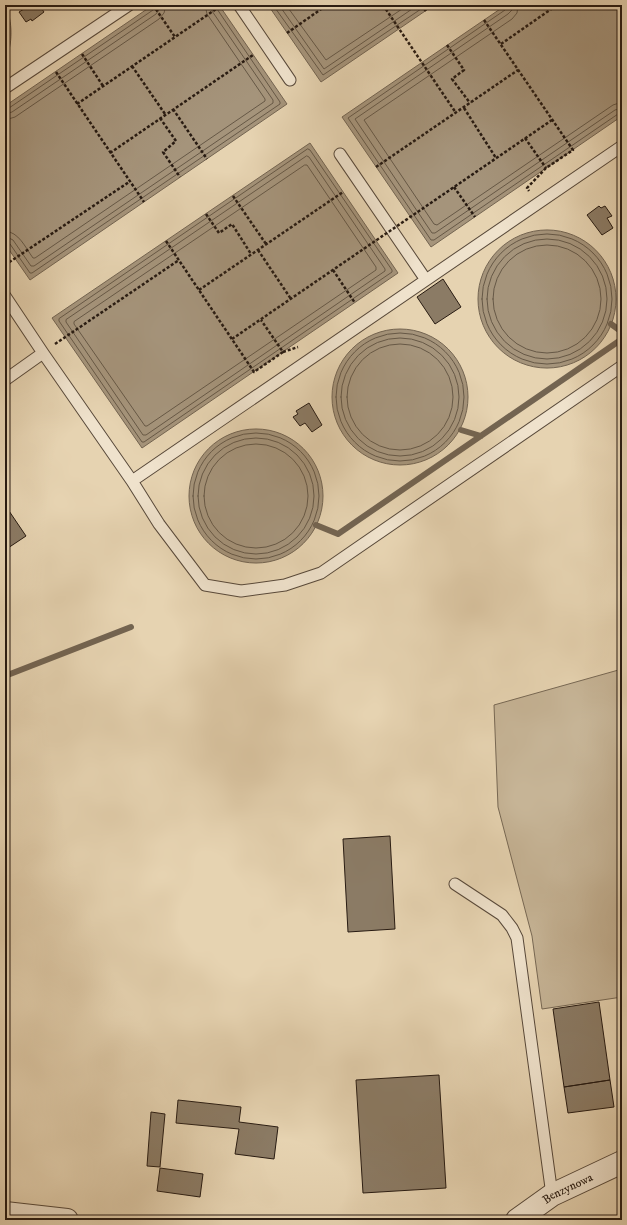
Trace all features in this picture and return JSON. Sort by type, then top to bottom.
[{"type":"street","name":"Benzynowa","points":[[517,1220],[552,1196],[622,1162]]},
{"type":"street","points":[[5,1213],[67,1220]]},
{"type":"lane","points":[[5,88],[129,5]]},
{"type":"lane","points":[[239,5],[290,80]]},
{"type":"lane","points":[[132,481],[622,146]]},
{"type":"lane","points":[[340,154],[426,280]]},
{"type":"lane","points":[[5,296],[132,481],[159,524],[205,586],[241,591],[285,585],[321,573],[622,366]]},
{"type":"lane","points":[[5,380],[43,353]]},
{"type":"lane","points":[[454,884],[502,915],[512,928],[516,938],[552,1196]]},
{"type":"path","points":[[153,5],[175,37]]},
{"type":"path","points":[[77,104],[222,5]]},
{"type":"path","points":[[287,33],[327,5]]},
{"type":"path","points":[[383,5],[456,113]]},
{"type":"path","points":[[422,5],[426,11]]},
{"type":"path","points":[[501,44],[557,5]]},
{"type":"path","points":[[484,20],[573,150],[546,168],[527,188]]},
{"type":"path","points":[[447,45],[464,70],[452,79],[470,103]]},
{"type":"path","points":[[75,58],[82,54],[103,86]]},
{"type":"path","points":[[110,153],[165,114],[253,56]]},
{"type":"path","points":[[132,66],[165,114]]},
{"type":"path","points":[[376,167],[518,70]]},
{"type":"path","points":[[56,72],[129,182],[144,202]]},
{"type":"path","points":[[464,108],[496,158]]},
{"type":"path","points":[[173,109],[207,159]]},
{"type":"path","points":[[160,118],[176,141],[163,152],[180,177]]},
{"type":"path","points":[[232,339],[552,120]]},
{"type":"path","points":[[525,138],[546,168]]},
{"type":"path","points":[[5,265],[129,182]]},
{"type":"path","points":[[454,187],[475,217]]},
{"type":"path","points":[[199,290],[343,192]]},
{"type":"path","points":[[232,196],[266,244]]},
{"type":"path","points":[[206,214],[219,233],[232,224],[251,254]]},
{"type":"path","points":[[166,241],[254,372],[283,352],[261,320]]},
{"type":"path","points":[[258,250],[291,299]]},
{"type":"path","points":[[65,337],[179,260]]},
{"type":"path","points":[[332,270],[355,302]]},
{"type":"shaded area","points":[[622,669],[622,997],[542,1009],[532,936],[498,807],[494,705]]},
{"type":"water","points":[[5,5],[10,18],[11,40],[10,48],[5,60]]},
{"type":"water","points":[[153,5],[219,5],[287,104],[30,280],[5,244],[5,106]]},
{"type":"water","points":[[268,5],[434,5],[321,82]]},
{"type":"water","points":[[506,5],[622,5],[622,116],[431,247],[342,117]]},
{"type":"water","points":[[310,143],[398,273],[142,448],[52,318]]},
{"type":"water","points":[[540,230],[554,230],[580,238],[596,250],[608,266],[611,273],[615,286],[615,312],[611,325],[608,332],[596,348],[580,360],[573,363],[554,368],[540,368],[514,360],[498,348],[486,332],[483,325],[478,306],[478,292],[486,266],[498,250],[514,238],[521,235]]},
{"type":"water","points":[[393,329],[407,329],[426,334],[438,340],[453,354],[463,371],[467,384],[467,410],[463,423],[457,435],[443,450],[438,454],[420,462],[407,465],[393,465],[374,460],[362,454],[347,440],[343,435],[335,417],[332,404],[332,390],[337,371],[343,359],[357,344],[362,340],[380,332]]},
{"type":"water","points":[[263,429],[288,437],[308,454],[318,470],[322,483],[322,509],[318,522],[312,533],[298,548],[282,558],[269,562],[249,563],[224,555],[204,538],[194,522],[190,509],[189,489],[197,464],[214,444],[230,434],[243,430]]},
{"type":"building","points":[[21,5],[39,5],[44,12],[32,21],[31,19],[26,22],[19,12],[24,9]]},
{"type":"building","points":[[599,206],[601,208],[605,206],[612,216],[607,218],[613,228],[602,235],[587,215]]},
{"type":"building","points":[[443,279],[461,307],[435,324],[417,297]]},
{"type":"building","points":[[309,403],[322,425],[312,432],[305,423],[300,426],[293,417],[298,414],[296,411]]},
{"type":"building","points":[[5,505],[26,536],[5,550]]},
{"type":"building","points":[[390,836],[395,929],[348,932],[343,839]]},
{"type":"building","points":[[599,1002],[610,1080],[564,1087],[553,1009]]},
{"type":"building","points":[[439,1075],[446,1188],[363,1193],[356,1080]]},
{"type":"building","points":[[610,1080],[614,1107],[568,1113],[564,1087]]},
{"type":"building","points":[[178,1100],[241,1107],[239,1122],[278,1127],[274,1159],[235,1154],[239,1129],[176,1123]]},
{"type":"building","points":[[151,1112],[165,1114],[160,1167],[147,1166]]},
{"type":"building","points":[[160,1168],[203,1174],[200,1197],[157,1191]]},
{"type":"waterway","points":[[611,324],[622,332]]},
{"type":"waterway","points":[[316,525],[338,534],[622,339]]},
{"type":"waterway","points":[[461,430],[481,436]]},
{"type":"waterway","points":[[5,676],[131,627]]}]
